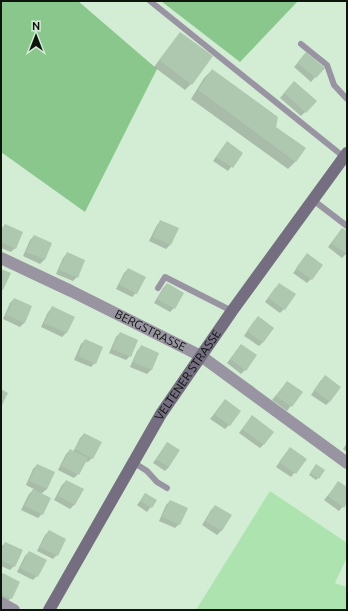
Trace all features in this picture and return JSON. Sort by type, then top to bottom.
[{"type":"main road","name":"VELTENER STRASSE","points":[[50,610],[161,414],[232,311],[346,155]]},
{"type":"street","name":"BERGSTRASSE","points":[[1,258],[201,356],[347,463]]},
{"type":"street","points":[[1,603],[14,610]]},
{"type":"lane","points":[[150,1],[346,155]]},
{"type":"lane","points":[[301,44],[327,65],[334,85],[347,99]]},
{"type":"lane","points":[[313,200],[347,226]]},
{"type":"lane","points":[[158,288],[165,277],[232,311]]},
{"type":"lane","points":[[133,462],[147,471],[157,482],[167,488]]},
{"type":"green space","points":[[1,1],[78,1],[157,69],[85,212],[1,152]]},
{"type":"green space","points":[[161,1],[298,1],[240,62]]},
{"type":"green space","points":[[270,491],[347,543],[347,557],[335,583],[347,587],[347,610],[196,610]]},
{"type":"building","points":[[180,32],[213,56],[192,85],[159,60]]},
{"type":"building","points":[[306,52],[325,68],[316,78],[297,63]]},
{"type":"building","points":[[212,69],[278,117],[276,127],[306,148],[296,162],[198,90]]},
{"type":"building","points":[[294,81],[317,101],[306,113],[284,93]]},
{"type":"building","points":[[227,141],[243,153],[233,168],[216,157]]},
{"type":"building","points":[[160,220],[179,228],[171,245],[153,237]]},
{"type":"building","points":[[5,224],[23,232],[16,249],[1,242],[1,232]]},
{"type":"building","points":[[342,228],[347,231],[347,254],[331,243]]},
{"type":"building","points":[[34,235],[52,243],[45,260],[26,252]]},
{"type":"building","points":[[67,252],[85,260],[78,278],[59,270]]},
{"type":"building","points":[[307,253],[323,265],[312,280],[296,268]]},
{"type":"building","points":[[128,268],[146,277],[137,294],[119,284]]},
{"type":"building","points":[[1,269],[11,273],[3,290],[1,290]]},
{"type":"building","points":[[167,283],[184,293],[175,309],[157,299]]},
{"type":"building","points":[[279,283],[296,294],[285,310],[268,298]]},
{"type":"building","points":[[14,298],[32,306],[25,323],[6,315]]},
{"type":"building","points":[[52,306],[75,317],[67,333],[44,323]]},
{"type":"building","points":[[258,316],[274,328],[263,343],[247,331]]},
{"type":"building","points":[[120,332],[138,340],[131,357],[112,349]]},
{"type":"building","points":[[85,339],[103,347],[96,364],[78,356]]},
{"type":"building","points":[[241,344],[257,355],[246,371],[230,359]]},
{"type":"building","points":[[141,345],[159,353],[152,370],[133,362]]},
{"type":"building","points":[[325,375],[341,387],[330,402],[314,390]]},
{"type":"building","points":[[287,381],[303,392],[292,407],[276,396]]},
{"type":"building","points":[[1,389],[8,393],[1,407]]},
{"type":"building","points":[[225,399],[241,411],[230,426],[214,414]]},
{"type":"building","points":[[252,415],[274,432],[264,445],[242,429]]},
{"type":"building","points":[[84,433],[102,442],[93,459],[75,449]]},
{"type":"building","points":[[167,442],[180,450],[169,467],[156,459]]},
{"type":"building","points":[[290,447],[307,459],[296,474],[279,462]]},
{"type":"building","points":[[70,449],[88,458],[79,475],[61,466]]},
{"type":"building","points":[[37,464],[55,472],[47,489],[29,481]]},
{"type":"building","points":[[316,464],[325,470],[319,479],[310,473]]},
{"type":"building","points":[[66,480],[84,489],[75,505],[58,496]]},
{"type":"building","points":[[338,481],[347,487],[347,503],[344,508],[328,496]]},
{"type":"building","points":[[33,489],[51,498],[43,515],[25,506]]},
{"type":"building","points":[[145,493],[157,500],[152,508],[140,501]]},
{"type":"building","points":[[170,500],[188,508],[180,525],[162,517]]},
{"type":"building","points":[[215,505],[232,515],[222,531],[205,521]]},
{"type":"building","points":[[49,530],[66,539],[58,556],[40,547]]},
{"type":"building","points":[[5,542],[23,550],[15,567],[1,560],[1,550]]},
{"type":"building","points":[[29,551],[47,560],[38,577],[20,568]]},
{"type":"building","points":[[3,573],[20,582],[12,599],[1,594],[1,576]]}]
